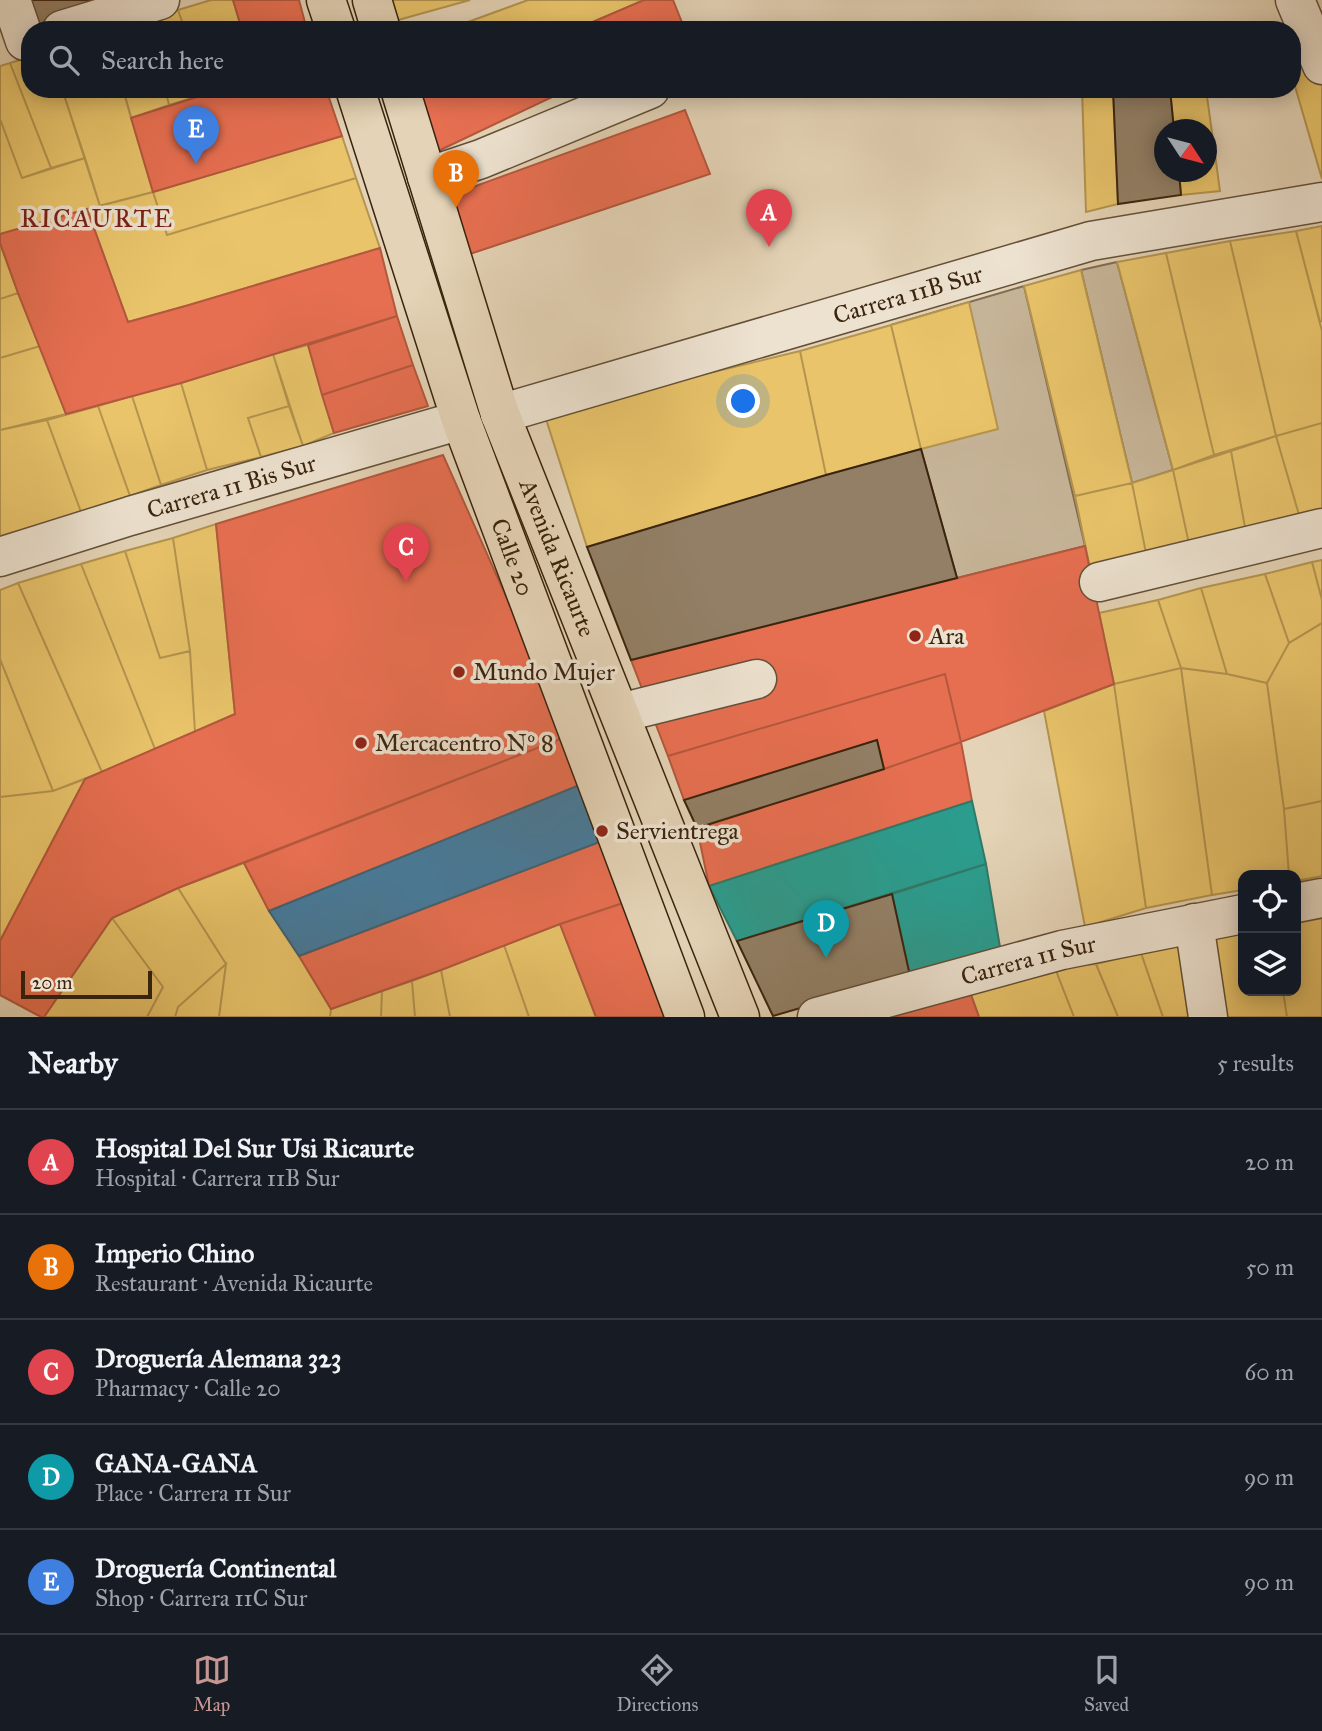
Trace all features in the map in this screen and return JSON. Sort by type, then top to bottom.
[{"type":"main road","points":[[326,0],[333,21]]},
{"type":"main road","points":[[372,0],[378,21]]},
{"type":"main road","name":"Calle 20","points":[[358,98],[461,420],[685,1017]]},
{"type":"main road","name":"Avenida Ricaurte","points":[[403,98],[499,414],[740,1017]]},
{"type":"street","points":[[11,0],[18,43]]},
{"type":"street","points":[[91,21],[160,0]]},
{"type":"street","points":[[1295,0],[1322,65]]},
{"type":"street","points":[[427,177],[481,159],[628,98]]},
{"type":"street","name":"Carrera 11B Sur","points":[[499,414],[1091,241],[1322,202]]},
{"type":"street","name":"Carrera 11 Bis Sur","points":[[0,557],[130,516],[461,420]]},
{"type":"street","points":[[1099,582],[1322,528]]},
{"type":"street","points":[[620,713],[757,679]]},
{"type":"street","points":[[1301,902],[1322,898]]},
{"type":"street","name":"Carrera 11 Sur","points":[[817,1017],[1062,950],[1238,915]]},
{"type":"street","points":[[1194,923],[1208,1017]]},
{"type":"shaded area","points":[[1117,262],[1173,470],[1132,483],[1081,270]]},
{"type":"shaded area","points":[[1024,286],[1085,546],[957,578],[921,449],[891,325]]},
{"type":"building: Homes","points":[[211,0],[233,0],[239,21],[182,21],[178,10]]},
{"type":"building: Homes","points":[[384,0],[470,0],[395,21],[391,21]]},
{"type":"building: Homes","points":[[528,0],[644,0],[595,21],[471,21]]},
{"type":"building: Homes","points":[[178,10],[182,21],[146,21]]},
{"type":"building: Homes","points":[[21,60],[21,91],[10,63]]},
{"type":"building: Homes","points":[[10,63],[21,98],[24,98],[51,168],[22,178],[0,119],[0,66]]},
{"type":"building: Homes","points":[[1301,68],[1318,71],[1322,82],[1322,179],[1298,98],[1301,98]]},
{"type":"building: Homes","points":[[24,98],[65,98],[85,158],[51,168]]},
{"type":"building: Homes","points":[[65,98],[126,98],[153,192],[100,206]]},
{"type":"building: Homes","points":[[125,98],[167,98],[169,105],[131,118]]},
{"type":"building: Homes","points":[[167,98],[193,98],[169,105]]},
{"type":"building: Homes","points":[[1082,98],[1113,98],[1118,204],[1086,212]]},
{"type":"building: Homes","points":[[1171,98],[1207,98],[1210,119],[1173,119]]},
{"type":"building: Homes","points":[[0,119],[22,178],[85,158],[100,206],[0,234]]},
{"type":"building: Homes","points":[[342,136],[356,178],[167,235],[153,192]]},
{"type":"building: Homes","points":[[1217,169],[1220,191],[1181,195],[1180,182],[1217,182]]},
{"type":"building: Homes","points":[[356,178],[380,248],[128,322],[87,209],[153,192],[167,235]]},
{"type":"building: Homes","points":[[1322,226],[1322,321],[1320,322],[1296,231]]},
{"type":"building: Homes","points":[[1296,231],[1322,331],[1322,423],[1276,436],[1230,241]]},
{"type":"building: Homes","points":[[1230,241],[1276,436],[1214,455],[1166,253]]},
{"type":"building: Homes","points":[[0,243],[18,293],[0,299]]},
{"type":"building: Homes","points":[[1166,253],[1214,455],[1173,470],[1117,262]]},
{"type":"building: Homes","points":[[1081,270],[1132,483],[1075,496],[1024,286]]},
{"type":"building: Homes","points":[[18,293],[40,346],[0,358],[0,299]]},
{"type":"building: Homes","points":[[969,302],[998,429],[921,449],[891,325]]},
{"type":"building: Homes","points":[[891,325],[921,449],[826,475],[800,351]]},
{"type":"building: Homes","points":[[308,345],[334,433],[303,446],[273,354]]},
{"type":"building: Homes","points":[[40,346],[66,414],[0,430],[0,358]]},
{"type":"building: Homes","points":[[800,351],[826,475],[587,547],[544,413]]},
{"type":"building: Homes","points":[[273,354],[289,406],[248,418],[261,457],[207,470],[181,383]]},
{"type":"building: Homes","points":[[181,383],[207,470],[161,485],[132,396]]},
{"type":"building: Homes","points":[[132,396],[161,485],[130,496],[98,406]]},
{"type":"building: Homes","points":[[98,406],[130,496],[81,512],[47,420]]},
{"type":"building: Homes","points":[[289,406],[303,446],[261,457],[248,418]]},
{"type":"building: Homes","points":[[47,420],[81,512],[0,536],[0,430]]},
{"type":"building: Homes","points":[[1322,423],[1322,520],[1302,525],[1276,436]]},
{"type":"building: Homes","points":[[1276,436],[1302,525],[1247,538],[1231,451]]},
{"type":"building: Homes","points":[[1231,451],[1247,538],[1191,553],[1173,470]]},
{"type":"building: Homes","points":[[1173,470],[1191,553],[1148,563],[1132,483]]},
{"type":"building: Homes","points":[[1132,483],[1148,563],[1092,578],[1075,496]]},
{"type":"building: Homes","points":[[216,524],[235,714],[195,732],[190,651],[173,538]]},
{"type":"building: Homes","points":[[173,538],[190,651],[160,658],[125,551]]},
{"type":"building: Homes","points":[[125,551],[160,658],[190,651],[195,732],[155,749],[81,564]]},
{"type":"building: Homes","points":[[1322,560],[1322,600],[1312,562]]},
{"type":"building: Homes","points":[[1312,562],[1322,600],[1322,623],[1289,643],[1265,574]]},
{"type":"building: Homes","points":[[81,564],[155,749],[102,772],[18,583]]},
{"type":"building: Homes","points":[[1265,574],[1289,643],[1267,683],[1227,674],[1201,588]]},
{"type":"building: Homes","points":[[18,583],[102,772],[53,791],[0,659],[0,590]]},
{"type":"building: Homes","points":[[1201,588],[1227,674],[1181,668],[1158,600]]},
{"type":"building: Homes","points":[[1158,600],[1181,668],[1114,684],[1099,613]]},
{"type":"building: Homes","points":[[1322,623],[1322,801],[1284,809],[1267,683],[1289,643]]},
{"type":"building: Homes","points":[[0,659],[53,791],[0,797]]},
{"type":"building: Homes","points":[[1181,668],[1212,895],[1146,908],[1114,684]]},
{"type":"building: Homes","points":[[1181,668],[1267,683],[1284,809],[1289,870],[1238,870],[1238,891],[1212,895]]},
{"type":"building: Homes","points":[[1114,684],[1146,908],[1085,927],[1044,711]]},
{"type":"building: Homes","points":[[85,779],[0,941],[0,797],[53,791]]},
{"type":"building: Homes","points":[[1322,801],[1322,876],[1301,880],[1301,870],[1289,870],[1284,809]]},
{"type":"building: Homes","points":[[244,863],[269,911],[331,1009],[330,1017],[219,1017],[226,964],[178,888]]},
{"type":"building: Homes","points":[[178,888],[226,964],[178,1007],[175,1017],[147,1017],[163,987],[112,918]]},
{"type":"building: Homes","points":[[1322,917],[1322,1017],[1287,1017],[1284,996],[1301,996],[1301,921]]},
{"type":"building: Homes","points":[[112,918],[163,987],[147,1017],[44,1017]]},
{"type":"building: Homes","points":[[560,924],[596,1017],[529,1017],[504,945]]},
{"type":"building: Homes","points":[[1238,933],[1238,996],[1284,996],[1287,1017],[1214,1017],[1206,940]]},
{"type":"building: Homes","points":[[1188,943],[1200,1017],[1163,1017],[1141,953]]},
{"type":"building: Homes","points":[[504,945],[529,1017],[450,1017],[441,970]]},
{"type":"building: Homes","points":[[1141,953],[1163,1017],[1118,1017],[1096,964]]},
{"type":"building: Homes","points":[[226,964],[219,1017],[175,1017],[178,1007]]},
{"type":"building: Homes","points":[[1096,964],[1118,1017],[1074,1017],[1055,968]]},
{"type":"building: Homes","points":[[1055,968],[1074,1017],[979,1017],[970,992]]},
{"type":"building: Homes","points":[[441,970],[450,1017],[415,1017],[412,981]]},
{"type":"building: Homes","points":[[412,981],[415,1017],[381,1017],[382,991]]},
{"type":"building: Homes","points":[[382,991],[381,1017],[330,1017],[331,1009]]},
{"type":"building: Shops","points":[[233,0],[299,0],[305,21],[239,21]]},
{"type":"building: Shops","points":[[644,0],[673,0],[681,21],[595,21]]},
{"type":"building: Shops","points":[[194,98],[329,98],[342,136],[153,192],[131,118]]},
{"type":"building: Shops","points":[[415,98],[550,98],[434,153]]},
{"type":"building: Shops","points":[[685,110],[710,174],[467,255],[448,196]]},
{"type":"building: Shops","points":[[87,209],[128,322],[380,248],[397,316],[181,383],[66,414],[18,293],[0,243],[0,234]]},
{"type":"building: Shops","points":[[397,316],[413,365],[322,395],[308,345]]},
{"type":"building: Shops","points":[[413,365],[428,406],[334,433],[322,395]]},
{"type":"building: Shops","name":"Mercacentro Nº 8","points":[[443,455],[568,736],[178,888],[112,918],[44,1017],[0,995],[0,941],[85,779],[235,714],[216,524]]},
{"type":"building: Shops","name":"Ara","points":[[1085,546],[1114,684],[961,742],[945,674],[668,756],[631,660]]},
{"type":"building: Shops","points":[[945,674],[961,742],[884,769],[877,740],[684,800],[668,756]]},
{"type":"building: Shops","points":[[568,736],[587,782],[269,911],[244,863]]},
{"type":"building: Shops","points":[[961,742],[972,801],[709,886],[697,828]]},
{"type":"building: Shops","points":[[610,838],[632,900],[331,1009],[299,956]]},
{"type":"building: Shops","points":[[632,900],[676,1017],[596,1017],[560,924]]},
{"type":"building: Shops","points":[[970,992],[979,1017],[878,1017]]},
{"type":"building: Schools","points":[[972,801],[986,864],[737,941],[709,886]]},
{"type":"building: Schools","points":[[986,864],[1001,953],[910,976],[892,894]]},
{"type":"building: Public","points":[[587,782],[610,838],[299,956],[269,911]]},
{"type":"building: Other","points":[[23,0],[119,0],[51,21],[29,21]]},
{"type":"building: Other","points":[[1113,98],[1171,98],[1173,119],[1154,119],[1154,182],[1180,182],[1181,195],[1118,204]]},
{"type":"building: Other","points":[[921,449],[957,578],[631,660],[587,547]]},
{"type":"building: Other","points":[[877,740],[884,769],[697,828],[684,800]]},
{"type":"building: Other","points":[[892,894],[910,976],[773,1016],[737,941]]},
{"type":"place","name":"Droguería Continental","points":[[196,164]]},
{"type":"place","name":"Imperio Chino","points":[[456,208]]},
{"type":"place","name":"Hospital Del Sur Usi Ricaurte","points":[[769,247]]},
{"type":"place","name":"Droguería Alemana 323","points":[[406,582]]},
{"type":"place","name":"Ara","points":[[915,636]]},
{"type":"place","name":"Mundo Mujer","points":[[459,672]]},
{"type":"place","name":"Mercacentro Nº 8","points":[[361,743]]},
{"type":"place","name":"Servientrega","points":[[602,831]]},
{"type":"place","name":"GANA-GANA","points":[[826,958]]},
{"type":"district","name":"RICAURTE","points":[[97,218]]}]
